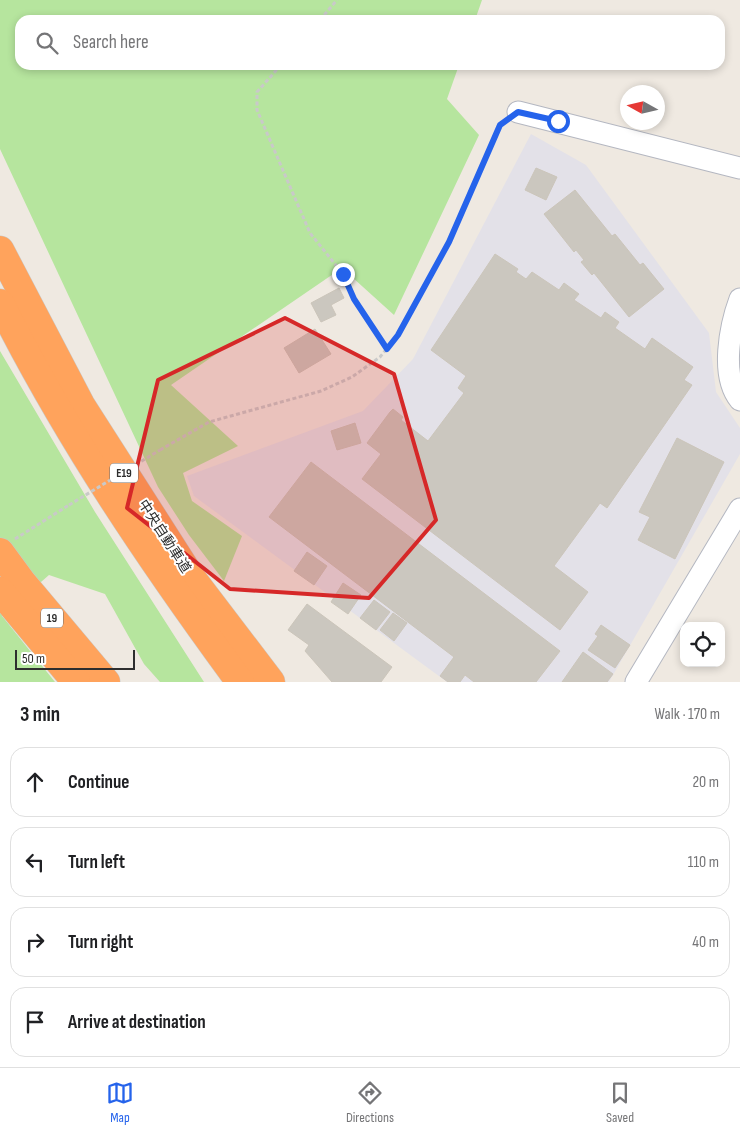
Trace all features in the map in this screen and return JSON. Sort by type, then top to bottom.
[{"type":"highway","name":"中央自動車道","points":[[0,250],[81,405],[191,577],[271,682]]},
{"type":"highway","name":"中央自動車道","points":[[0,303],[63,418],[112,498],[173,591],[240,682]]},
{"type":"highway","name":"19","points":[[0,552],[22,582],[106,682]]},
{"type":"highway","name":"19","points":[[0,591],[76,682]]},
{"type":"street","points":[[518,112],[740,168]]},
{"type":"street","points":[[740,299],[731,322],[729,362],[733,392],[740,400]]},
{"type":"street","points":[[636,682],[740,509]]},
{"type":"path","points":[[324,15],[337,0]]},
{"type":"path","points":[[277,70],[257,92],[257,110],[310,233],[343,274],[354,299],[387,349]]},
{"type":"path","points":[[31,529],[208,422],[321,391],[352,378],[380,357],[398,335],[449,242],[500,125],[518,112]]},
{"type":"highlighted area","points":[[285,318],[394,374],[436,520],[369,598],[230,589],[127,508],[158,380]]},
{"type":"shaded area","points":[[531,134],[586,165],[709,333],[716,392],[740,428],[740,454],[609,682],[447,682],[194,496],[187,476],[363,411],[413,359]]},
{"type":"green space","points":[[0,0],[482,0],[477,15],[15,15],[15,70],[457,70],[447,99],[479,135],[394,315],[342,268],[171,385],[238,446],[183,473],[192,501],[242,536],[224,581],[189,535],[158,487],[0,149]]},
{"type":"green space","points":[[0,351],[95,512],[204,682],[160,682],[144,664],[105,594],[49,575],[2,616],[55,682],[0,682]]},
{"type":"building","points":[[536,168],[557,177],[546,200],[525,190]]},
{"type":"building","points":[[575,190],[612,236],[615,234],[640,265],[643,263],[664,289],[629,317],[594,273],[592,275],[581,262],[584,260],[576,250],[574,252],[544,214]]},
{"type":"building","points":[[495,254],[518,269],[516,272],[526,279],[532,272],[559,290],[564,283],[579,294],[574,300],[601,318],[605,312],[619,322],[615,328],[645,349],[652,338],[693,367],[684,380],[692,385],[607,508],[600,503],[554,566],[588,592],[560,630],[362,479],[381,454],[367,443],[393,409],[403,417],[401,420],[428,441],[464,393],[458,388],[466,376],[431,350]]},
{"type":"building","points":[[339,288],[344,298],[331,305],[336,315],[321,322],[311,303]]},
{"type":"building","points":[[315,329],[331,354],[299,373],[284,348]]},
{"type":"building","points":[[355,423],[361,443],[337,450],[331,431]]},
{"type":"building","points":[[677,438],[724,462],[675,559],[638,540],[650,517],[639,512]]},
{"type":"building","points":[[311,462],[560,651],[536,682],[474,682],[465,675],[460,682],[448,682],[440,676],[454,657],[269,517]]},
{"type":"building","points":[[307,552],[327,566],[314,585],[294,571]]},
{"type":"building","points":[[343,583],[361,595],[348,614],[331,602]]},
{"type":"building","points":[[374,600],[390,612],[376,630],[360,618]]},
{"type":"building","points":[[307,604],[392,667],[381,682],[332,682],[305,651],[309,645],[288,630]]},
{"type":"building","points":[[393,613],[407,623],[394,641],[380,630]]},
{"type":"building","points":[[601,625],[630,645],[615,668],[588,650],[598,636],[595,634]]},
{"type":"building","points":[[583,652],[613,674],[607,682],[562,682]]},
{"type":"route","points":[[343,274],[354,299],[387,349],[398,335],[449,242],[500,125],[518,112],[558,121]]}]
